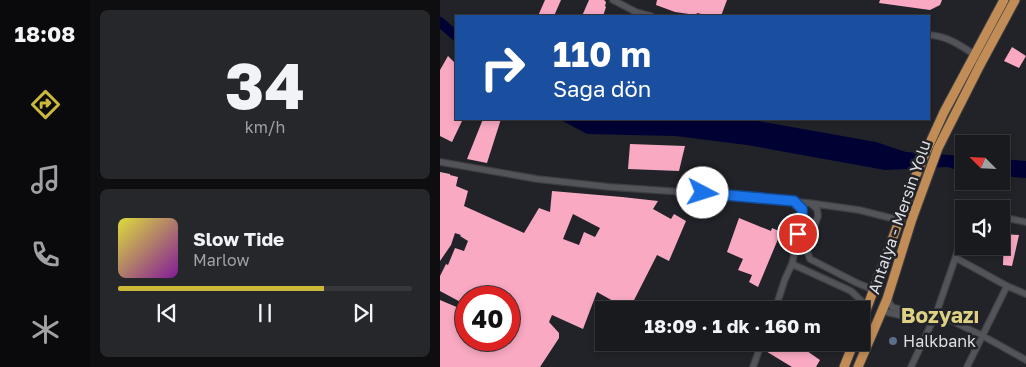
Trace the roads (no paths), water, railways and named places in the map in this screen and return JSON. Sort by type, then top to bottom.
[{"type":"highway","name":"Antalya - Mersin Yolu","points":[[858,367],[882,311],[927,179],[944,112],[1004,0]]},
{"type":"highway","name":"Antalya - Mersin Yolu","points":[[870,301],[916,175],[934,147],[1015,0]]},
{"type":"highway","points":[[874,290],[884,294],[886,299]]},
{"type":"highway","points":[[870,308],[873,312],[882,311]]},
{"type":"highway","points":[[844,367],[850,351]]},
{"type":"street","points":[[614,0],[636,12],[647,15]]},
{"type":"street","points":[[930,35],[947,38],[975,54]]},
{"type":"street","points":[[440,162],[536,179],[610,187],[809,202],[859,210],[899,220]]},
{"type":"street","points":[[777,301],[792,264],[802,220],[802,209],[794,201]]},
{"type":"street","points":[[809,202],[817,209],[818,216],[807,251],[810,259],[874,290]]},
{"type":"street","points":[[1010,219],[1026,222]]},
{"type":"street","points":[[911,367],[936,314],[957,255]]},
{"type":"street","points":[[956,258],[1007,286],[1026,294]]},
{"type":"street","points":[[792,264],[851,291],[862,301]]},
{"type":"street","points":[[967,367],[1007,286]]},
{"type":"street","points":[[886,299],[892,306],[916,314],[936,314],[944,317],[1026,360]]},
{"type":"street","points":[[882,311],[921,320],[936,314]]},
{"type":"street","points":[[753,367],[759,351]]},
{"type":"waterway","points":[[440,22],[455,35]]},
{"type":"place","name":"Halkbank","points":[[893,341]]},
{"type":"district","name":"Bozyazı","points":[[940,315]]}]
